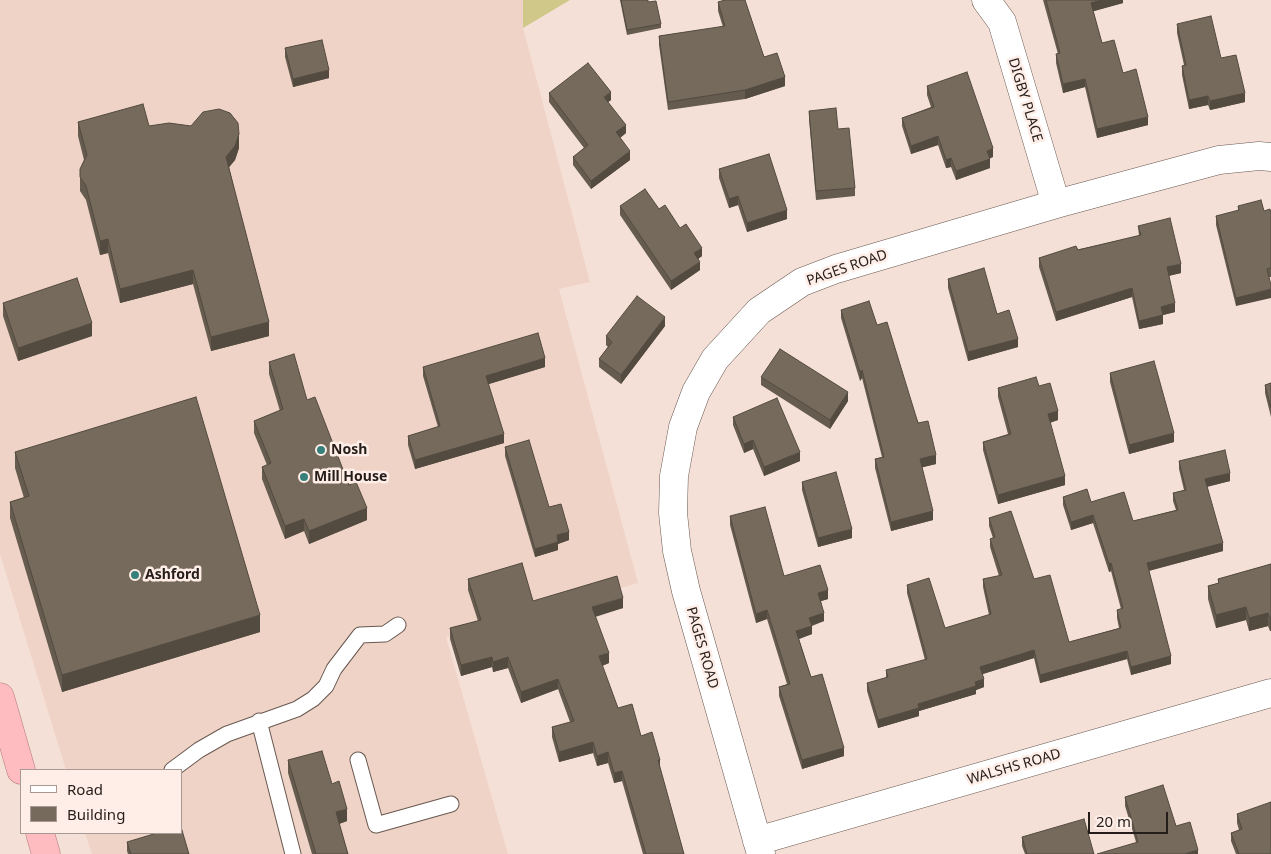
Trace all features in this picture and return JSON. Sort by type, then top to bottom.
[{"type":"highway","points":[[0,697],[21,769]]},
{"type":"highway","points":[[40,834],[46,854]]},
{"type":"street","name":"DIGBY PLACE","points":[[986,0],[1002,22],[1056,204]]},
{"type":"street","name":"PAGES ROAD","points":[[759,848],[686,591],[677,551],[673,513],[674,476],[683,427],[696,392],[715,359],[740,329],[759,311],[802,282],[836,269],[1056,204],[1219,160],[1259,156],[1271,157]]},
{"type":"street","name":"WALSHS ROAD","points":[[759,848],[1271,693]]},
{"type":"lane","points":[[173,769],[198,750],[227,734],[297,709],[313,699],[326,686],[338,663],[360,635],[384,634],[398,625]]},
{"type":"lane","points":[[259,721],[293,854]]},
{"type":"lane","points":[[358,760],[376,825],[451,804]]},
{"type":"shaded area","points":[[0,0],[523,0],[523,28],[590,282],[559,289],[638,583],[446,637],[508,854],[92,854],[85,834],[182,834],[182,769],[66,769],[0,554]]},
{"type":"shaded area","points":[[523,0],[570,0],[523,28]]},
{"type":"building","points":[[621,0],[656,1],[661,24],[627,30]]},
{"type":"building","points":[[745,0],[764,57],[777,53],[785,77],[745,90],[668,102],[659,36],[725,26],[718,2]]},
{"type":"building","points":[[1046,0],[1102,0],[1091,3],[1102,43],[1114,40],[1123,73],[1136,69],[1148,117],[1097,129],[1085,79],[1063,84],[1056,54],[1060,53]]},
{"type":"building","points":[[1211,16],[1221,58],[1236,55],[1245,93],[1210,101],[1208,96],[1189,100],[1182,66],[1186,65],[1177,24]]},
{"type":"building","points":[[322,40],[329,70],[293,79],[285,48]]},
{"type":"building","points":[[588,63],[611,92],[604,97],[626,125],[616,132],[630,151],[591,181],[573,157],[588,145],[549,93]]},
{"type":"building","points":[[967,72],[993,148],[987,151],[990,159],[956,171],[951,158],[946,160],[938,136],[911,146],[902,118],[934,107],[927,86]]},
{"type":"building","points":[[143,104],[149,126],[169,123],[191,126],[203,112],[219,109],[230,113],[238,123],[239,134],[235,146],[226,157],[269,322],[211,337],[193,270],[120,289],[108,239],[100,241],[86,186],[80,177],[80,169],[87,155],[78,122]]},
{"type":"building","points":[[836,108],[838,129],[849,128],[855,188],[816,191],[809,111]]},
{"type":"building","points":[[769,154],[787,210],[747,223],[738,196],[729,199],[719,169]]},
{"type":"building","points":[[645,189],[659,209],[665,205],[680,228],[686,224],[702,248],[694,253],[700,262],[671,281],[620,206]]},
{"type":"building","points":[[1261,200],[1264,211],[1270,209],[1271,214],[1271,268],[1267,269],[1271,289],[1236,298],[1216,216],[1239,210],[1238,206]]},
{"type":"building","points":[[1170,218],[1181,264],[1167,267],[1175,303],[1161,307],[1163,315],[1139,321],[1132,288],[1056,312],[1039,258],[1076,246],[1078,250],[1141,235],[1138,226]]},
{"type":"building","points":[[984,268],[997,314],[1009,310],[1018,339],[968,352],[948,279]]},
{"type":"building","points":[[77,278],[92,323],[18,348],[3,303]]},
{"type":"building","points":[[637,296],[665,317],[621,375],[599,359],[612,342],[606,336]]},
{"type":"building","points":[[869,301],[877,325],[887,322],[918,423],[928,421],[936,455],[920,459],[933,511],[891,522],[875,459],[884,457],[862,370],[860,372],[841,310]]},
{"type":"building","points":[[538,333],[545,358],[486,376],[504,434],[415,460],[408,436],[440,426],[423,367]]},
{"type":"building","points":[[780,349],[848,392],[830,420],[761,377]]},
{"type":"building","name":"Mill House","points":[[294,354],[307,400],[315,397],[349,485],[356,482],[367,508],[309,531],[304,519],[285,526],[262,467],[271,463],[254,421],[283,409],[269,362]]},
{"type":"building","points":[[1154,361],[1174,433],[1129,445],[1110,373]]},
{"type":"building","points":[[1036,377],[1039,386],[1050,383],[1058,411],[1048,414],[1065,476],[998,495],[983,442],[1011,434],[998,388]]},
{"type":"building","points":[[1271,383],[1271,408],[1265,385]]},
{"type":"building","name":"Ashford","points":[[196,397],[260,615],[62,675],[10,502],[29,496],[15,452]]},
{"type":"building","points":[[777,398],[800,452],[764,467],[753,440],[744,444],[733,417]]},
{"type":"building","points":[[529,440],[549,507],[561,504],[569,532],[557,535],[558,542],[535,549],[505,447]]},
{"type":"building","points":[[1225,450],[1230,473],[1205,479],[1223,543],[1147,563],[1171,656],[1131,667],[1127,651],[1040,675],[1034,650],[980,667],[984,679],[975,682],[976,686],[918,704],[919,708],[878,720],[867,683],[888,677],[886,670],[927,659],[907,585],[929,578],[945,628],[991,614],[983,579],[1002,575],[990,539],[995,537],[989,518],[1011,511],[1034,579],[1050,575],[1069,642],[1121,628],[1117,610],[1123,608],[1111,563],[1109,564],[1093,515],[1071,522],[1063,497],[1087,489],[1091,502],[1124,492],[1133,521],[1178,510],[1173,493],[1186,490],[1179,461]]},
{"type":"building","points":[[836,472],[852,529],[818,538],[802,482]]},
{"type":"building","points":[[765,507],[784,576],[820,565],[828,590],[818,593],[824,613],[809,618],[812,626],[796,631],[811,677],[822,674],[844,748],[802,760],[779,687],[790,684],[767,610],[756,614],[730,516]]},
{"type":"building","points":[[522,563],[533,601],[617,576],[623,598],[592,607],[609,653],[599,656],[618,708],[632,704],[641,736],[652,732],[684,854],[646,854],[622,771],[614,773],[608,752],[597,756],[593,742],[559,752],[552,727],[574,721],[558,679],[521,692],[508,657],[493,662],[492,657],[461,665],[450,628],[481,620],[468,579]]},
{"type":"building","points":[[1271,564],[1271,618],[1268,613],[1249,618],[1246,607],[1216,615],[1208,586],[1219,583],[1218,579]]},
{"type":"building","points":[[322,751],[332,784],[339,781],[347,809],[336,812],[348,854],[316,854],[288,760]]},
{"type":"building","points":[[1163,785],[1176,826],[1190,822],[1198,850],[1184,854],[1097,854],[1138,842],[1125,797]]},
{"type":"building","points":[[1271,802],[1271,854],[1239,854],[1231,833],[1242,829],[1237,814]]},
{"type":"building","points":[[1084,819],[1094,854],[1027,854],[1022,837]]},
{"type":"building","points":[[182,830],[189,854],[131,854],[127,842],[154,834],[182,834]]},
{"type":"place","name":"Nosh","points":[[321,450]]},
{"type":"place","name":"Mill House","points":[[304,477]]},
{"type":"place","name":"Ashford","points":[[135,575]]}]
